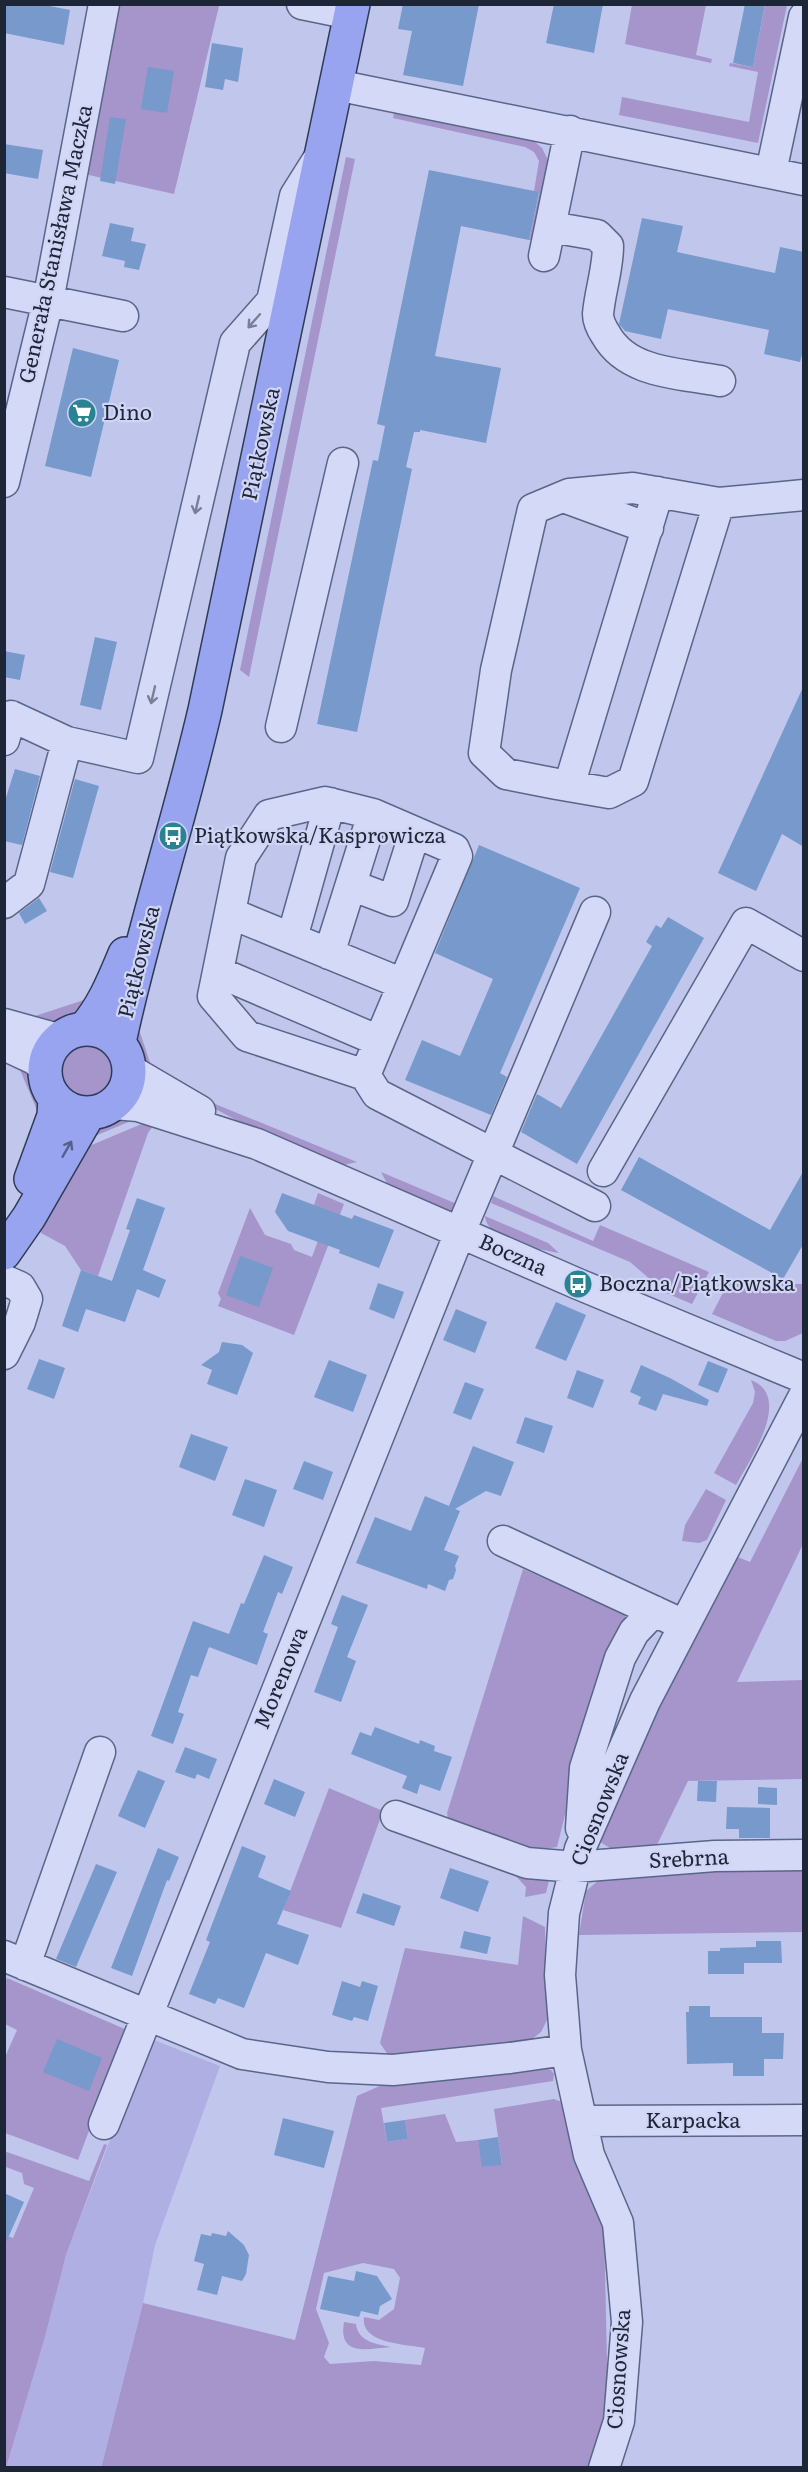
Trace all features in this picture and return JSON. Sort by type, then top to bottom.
[{"type":"main road","name":"Piątkowska","points":[[124,1056],[159,882],[205,710],[352,9]]},
{"type":"main road","name":"Piątkowska","points":[[4,1247],[54,1116],[61,1058],[95,1016],[107,996],[159,882]]},
{"type":"main road","points":[[4,1253],[101,1109],[123,1095],[128,1083],[124,1056],[109,1034],[61,1058],[64,1107],[76,1112],[101,1109]]},
{"type":"street","name":"Generała Stanisława Maczka","points":[[4,482],[48,301],[104,4]]},
{"type":"street","points":[[302,4],[352,9]]},
{"type":"street","points":[[771,172],[804,17]]},
{"type":"street","points":[[336,85],[804,180]]},
{"type":"street","points":[[544,256],[570,131]]},
{"type":"street","points":[[4,740],[10,716],[67,742],[138,758],[235,342],[272,301],[295,196],[321,153]]},
{"type":"street","points":[[550,227],[597,235],[608,246],[608,264],[598,316],[607,338],[619,353],[638,365],[720,381]]},
{"type":"street","points":[[4,292],[123,316]]},
{"type":"street","points":[[281,727],[343,463]]},
{"type":"street","points":[[719,503],[633,781],[609,793],[506,774],[484,753],[496,670],[533,509],[562,497],[633,488],[719,503],[804,495]]},
{"type":"street","points":[[569,786],[658,492]]},
{"type":"street","points":[[562,497],[648,528]]},
{"type":"street","points":[[4,903],[29,884],[67,742]]},
{"type":"street","points":[[365,1075],[457,856],[454,849],[372,814],[330,803],[325,802],[269,815],[241,858],[213,996],[247,1036],[365,1075],[377,1094],[595,1206]]},
{"type":"street","points":[[292,938],[330,803]]},
{"type":"street","points":[[329,954],[372,814]]},
{"type":"street","points":[[351,885],[393,901],[415,832]]},
{"type":"street","name":"Morenowa","points":[[104,2124],[460,1232],[595,912]]},
{"type":"street","points":[[230,913],[403,984]]},
{"type":"street","points":[[603,1171],[746,923],[804,956]]},
{"type":"street","points":[[218,972],[379,1041]]},
{"type":"street","points":[[4,1024],[61,1058]]},
{"type":"street","points":[[4,1045],[34,1059],[61,1058]]},
{"type":"street","name":"Boczna","points":[[124,1056],[257,1144]]},
{"type":"street","name":"Boczna","points":[[101,1109],[138,1106],[257,1144],[804,1378]]},
{"type":"street","points":[[4,1280],[20,1287],[27,1299],[20,1322],[4,1354]]},
{"type":"street","name":"Ciosnowska","points":[[604,2468],[619,2421],[627,2322],[618,2223],[589,2155],[566,2050],[560,1975],[564,1913],[578,1858],[645,1701],[804,1396]]},
{"type":"street","points":[[503,1541],[685,1626]]},
{"type":"street","points":[[578,1858],[585,1768],[620,1658],[634,1632],[654,1611]]},
{"type":"street","points":[[100,1752],[10,1960],[242,2054],[328,2067],[393,2070],[566,2050]]},
{"type":"street","name":"Srebrna","points":[[396,1816],[527,1863],[578,1858],[804,1855]]},
{"type":"street","name":"Karpacka","points":[[582,2121],[804,2121]]},
{"type":"shaded area","points":[[212,4],[219,6],[174,194],[80,173],[110,5]]},
{"type":"shaded area","points":[[632,5],[706,5],[696,55],[712,59],[711,63],[625,44]]},
{"type":"shaded area","points":[[765,5],[787,5],[758,143],[619,115],[622,97],[749,122],[758,72],[729,66],[730,63],[753,67]]},
{"type":"shaded area","points":[[395,109],[530,138],[542,148],[549,162],[533,240],[529,240],[539,193],[534,191],[539,161],[534,152],[525,147],[393,118]]},
{"type":"shaded area","points":[[346,157],[355,159],[249,677],[240,670]]},
{"type":"shaded area","points":[[93,997],[78,1019],[50,1028],[30,1025],[35,1016]]},
{"type":"shaded area","points":[[133,1011],[156,1081],[136,1049]]},
{"type":"shaded area","points":[[87,1044],[97,1046],[106,1052],[112,1061],[114,1071],[112,1081],[106,1090],[97,1096],[87,1098],[77,1096],[68,1090],[62,1081],[60,1071],[62,1061],[68,1052],[77,1046]]},
{"type":"shaded area","points":[[15,1058],[30,1073],[39,1088],[43,1105],[44,1127]]},
{"type":"shaded area","points":[[187,1094],[357,1162],[339,1166],[259,1132]]},
{"type":"shaded area","points":[[117,1115],[143,1116],[78,1143],[99,1122]]},
{"type":"shaded area","points":[[144,1123],[153,1126],[148,1133],[98,1276],[81,1270],[65,1246],[41,1233],[39,1228],[82,1149]]},
{"type":"shaded area","points":[[381,1172],[464,1207],[449,1213],[390,1189]]},
{"type":"shaded area","points":[[318,1193],[344,1204],[294,1335],[218,1306],[221,1299],[218,1293],[250,1208],[265,1235],[291,1244],[294,1250],[312,1257],[329,1211],[314,1205]]},
{"type":"shaded area","points":[[493,1196],[593,1241],[600,1225],[709,1272],[692,1304],[666,1293],[630,1262],[491,1203]]},
{"type":"shaded area","points":[[485,1216],[548,1243],[559,1253],[504,1238],[494,1232]]},
{"type":"shaded area","points":[[729,1281],[738,1284],[803,1284],[803,1333],[785,1341],[776,1341],[712,1314]]},
{"type":"shaded area","points":[[751,1380],[763,1388],[769,1400],[769,1414],[758,1446],[736,1485],[714,1473],[753,1403],[755,1392]]},
{"type":"shaded area","points":[[803,1458],[803,1544],[737,1682],[803,1680],[803,1779],[688,1781],[655,1849],[615,1851],[600,1842],[604,1824],[630,1758],[735,1556],[750,1562]]},
{"type":"shaded area","points":[[706,1489],[726,1500],[707,1540],[699,1543],[682,1541],[685,1525]]},
{"type":"shaded area","points":[[523,1569],[624,1613],[626,1620],[590,1716],[557,1847],[528,1852],[449,1824],[447,1813]]},
{"type":"shaded area","points":[[329,1788],[383,1811],[341,1928],[283,1910]]},
{"type":"shaded area","points":[[443,1842],[550,1876],[546,1893],[525,1897],[526,1887],[513,1873],[438,1848]]},
{"type":"shaded area","points":[[803,1865],[803,1932],[579,1935],[586,1891],[606,1874]]},
{"type":"shaded area","points":[[523,1916],[545,1927],[547,2020],[541,2032],[527,2043],[392,2061],[380,2043],[405,1948],[518,1965]]},
{"type":"shaded area","points":[[7,1978],[127,2030],[78,2160],[5,2133],[5,2057],[17,2030],[5,2024],[4,1983]]},
{"type":"shaded area","points":[[149,2038],[220,2066],[155,2245],[143,2303],[101,2467],[6,2468],[45,2337],[66,2255]]},
{"type":"shaded area","points":[[541,2065],[554,2074],[553,2081],[381,2108],[387,2142],[408,2139],[405,2120],[445,2114],[456,2142],[478,2140],[483,2167],[502,2164],[494,2109],[554,2099],[564,2103],[604,2224],[608,2408],[589,2467],[101,2468],[143,2303],[295,2340],[357,2096],[391,2081]],"holes":[[[363,2263],[394,2269],[400,2278],[394,2309],[379,2320],[364,2317],[365,2326],[369,2333],[377,2338],[396,2344],[425,2348],[421,2365],[374,2361],[330,2364],[324,2357],[329,2343],[316,2309],[324,2273]]]},
{"type":"shaded area","points":[[104,2144],[107,2145],[66,2255],[45,2337],[6,2468],[4,2467],[5,2235],[13,2238],[34,2188],[24,2184],[22,2173],[6,2167],[5,2170],[5,2153],[89,2181]]},
{"type":"shaded area","points":[[344,2322],[356,2324],[360,2335],[369,2341],[391,2347],[364,2349],[350,2346],[345,2341],[343,2333]]},
{"type":"building","points":[[4,4],[39,4],[70,10],[64,45],[4,33]]},
{"type":"building","points":[[403,4],[479,4],[463,86],[403,75],[412,31],[398,29]]},
{"type":"building","points":[[554,4],[603,4],[594,53],[546,43]]},
{"type":"building","points":[[745,4],[765,4],[753,67],[733,63]]},
{"type":"building","points":[[212,43],[243,48],[238,82],[225,79],[223,90],[205,87]]},
{"type":"building","points":[[148,67],[174,71],[167,113],[141,109]]},
{"type":"building","points":[[110,117],[126,119],[115,184],[100,181]]},
{"type":"building","points":[[4,144],[43,150],[38,179],[4,173]]},
{"type":"building","points":[[429,170],[539,192],[529,240],[461,226],[435,356],[501,368],[486,443],[420,430],[420,432],[414,432],[406,467],[412,469],[357,732],[317,724],[373,460],[378,461],[385,426],[377,424]]},
{"type":"building","points":[[642,218],[683,226],[677,252],[775,273],[780,247],[804,252],[804,348],[800,362],[764,354],[769,330],[668,309],[661,339],[625,331],[619,324]]},
{"type":"building","points":[[110,223],[134,228],[131,241],[146,244],[139,270],[124,267],[125,261],[102,256]]},
{"type":"building","name":"Dino","points":[[73,348],[119,360],[91,477],[45,466]]},
{"type":"building","points":[[95,637],[117,642],[101,710],[80,705]]},
{"type":"building","points":[[4,651],[25,655],[20,680],[4,677]]},
{"type":"building","points":[[804,685],[804,847],[782,834],[756,891],[718,873]]},
{"type":"building","points":[[15,769],[40,776],[22,845],[4,841],[4,804]]},
{"type":"building","points":[[75,779],[99,786],[73,878],[50,872]]},
{"type":"building","points":[[479,845],[580,888],[500,1073],[507,1077],[491,1115],[405,1080],[422,1040],[460,1056],[493,979],[435,953]]},
{"type":"building","points":[[39,898],[47,911],[25,924],[19,913]]},
{"type":"building","points":[[668,917],[704,938],[577,1164],[521,1132],[537,1094],[561,1108],[652,946],[646,942],[656,925],[661,928]]},
{"type":"building","points":[[639,1157],[770,1230],[804,1170],[804,1243],[783,1279],[621,1190]]},
{"type":"building","points":[[282,1193],[352,1219],[354,1215],[394,1230],[379,1268],[339,1253],[340,1250],[288,1231],[275,1212]]},
{"type":"building","points":[[137,1198],[165,1208],[143,1270],[166,1280],[159,1298],[137,1289],[125,1322],[86,1309],[78,1332],[62,1326],[81,1270],[112,1281],[130,1230],[126,1229]]},
{"type":"building","points":[[240,1256],[273,1268],[259,1307],[226,1295]]},
{"type":"building","points":[[378,1283],[404,1292],[394,1319],[369,1309]]},
{"type":"building","points":[[556,1302],[586,1315],[566,1361],[535,1348]]},
{"type":"building","points":[[456,1309],[487,1322],[475,1353],[443,1340]]},
{"type":"building","points":[[222,1342],[242,1345],[253,1353],[237,1395],[207,1384],[212,1370],[201,1365],[219,1352]]},
{"type":"building","points":[[39,1359],[65,1368],[54,1399],[27,1389]]},
{"type":"building","points":[[329,1360],[367,1375],[353,1412],[314,1397]]},
{"type":"building","points":[[708,1361],[728,1369],[718,1393],[698,1385]]},
{"type":"building","points":[[641,1365],[709,1400],[707,1406],[663,1394],[656,1411],[638,1404],[641,1397],[630,1392]]},
{"type":"building","points":[[577,1370],[604,1380],[593,1408],[567,1398]]},
{"type":"building","points":[[465,1382],[484,1389],[471,1420],[453,1413]]},
{"type":"building","points":[[525,1417],[553,1426],[544,1453],[516,1443]]},
{"type":"building","points":[[191,1434],[228,1447],[215,1481],[179,1467]]},
{"type":"building","points":[[473,1446],[514,1462],[501,1496],[486,1491],[455,1509],[460,1511],[444,1550],[459,1556],[453,1579],[449,1580],[445,1591],[428,1584],[427,1589],[356,1563],[375,1517],[411,1531],[425,1496],[449,1506]]},
{"type":"building","points":[[304,1461],[333,1472],[323,1500],[293,1489]]},
{"type":"building","points":[[245,1479],[277,1490],[264,1527],[232,1515]]},
{"type":"building","points":[[264,1555],[293,1567],[282,1594],[278,1592],[263,1632],[268,1634],[257,1665],[209,1647],[198,1677],[191,1675],[178,1712],[184,1714],[173,1744],[151,1736],[193,1621],[229,1634]]},
{"type":"building","points":[[342,1595],[368,1605],[347,1657],[356,1661],[341,1702],[314,1692],[338,1627],[331,1624]]},
{"type":"building","points":[[375,1727],[419,1744],[420,1740],[435,1746],[434,1751],[452,1757],[440,1791],[420,1784],[417,1794],[402,1788],[407,1776],[351,1754],[360,1732],[371,1736]]},
{"type":"building","points":[[185,1747],[217,1759],[209,1779],[197,1774],[195,1779],[175,1772]]},
{"type":"building","points":[[138,1770],[165,1781],[145,1828],[118,1816]]},
{"type":"building","points":[[274,1779],[305,1792],[295,1817],[264,1804]]},
{"type":"building","points":[[698,1781],[717,1781],[716,1802],[697,1801]]},
{"type":"building","points":[[758,1787],[777,1788],[777,1805],[758,1804]]},
{"type":"building","points":[[727,1807],[770,1808],[770,1838],[739,1838],[739,1829],[726,1829]]},
{"type":"building","points":[[242,1846],[266,1856],[258,1877],[291,1891],[277,1924],[309,1935],[298,1965],[266,1953],[244,2008],[218,1998],[215,2004],[189,1994],[210,1942],[206,1940]]},
{"type":"building","points":[[158,1848],[179,1857],[169,1881],[167,1880],[132,1976],[111,1968]]},
{"type":"building","points":[[96,1864],[117,1872],[76,1967],[56,1959]]},
{"type":"building","points":[[450,1868],[489,1881],[478,1912],[440,1898]]},
{"type":"building","points":[[363,1893],[401,1906],[394,1926],[356,1913]]},
{"type":"building","points":[[464,1931],[491,1937],[487,1954],[460,1948]]},
{"type":"building","points":[[756,1941],[781,1941],[782,1963],[744,1963],[744,1974],[708,1974],[708,1951],[720,1951],[720,1948],[756,1947]]},
{"type":"building","points":[[342,1981],[360,1987],[362,1981],[378,1986],[368,2021],[354,2017],[352,2021],[332,2015]]},
{"type":"building","points":[[689,2006],[710,2006],[710,2017],[762,2017],[762,2033],[784,2033],[783,2059],[764,2059],[764,2076],[733,2076],[733,2063],[687,2064],[686,2012],[689,2012]]},
{"type":"building","points":[[57,2039],[102,2058],[89,2091],[43,2072]]},
{"type":"building","points":[[283,2118],[334,2131],[324,2168],[274,2155]]},
{"type":"building","points":[[405,2120],[408,2139],[387,2142],[384,2123]]},
{"type":"building","points":[[498,2137],[502,2165],[482,2167],[478,2140]]},
{"type":"building","points":[[4,2193],[24,2202],[4,2247]]},
{"type":"building","points":[[228,2231],[244,2245],[249,2255],[246,2274],[242,2281],[222,2276],[217,2295],[197,2290],[204,2264],[194,2261],[201,2234],[211,2236],[212,2233],[226,2236]]},
{"type":"building","points":[[356,2271],[377,2276],[392,2299],[380,2306],[378,2315],[361,2311],[359,2317],[320,2309],[328,2276],[354,2281]]},
{"type":"place","name":"Dino","points":[[82,413]]},
{"type":"place","name":"Piątkowska/Kasprowicza","points":[[173,836]]},
{"type":"place","name":"Boczna/Piątkowska","points":[[578,1284]]}]
